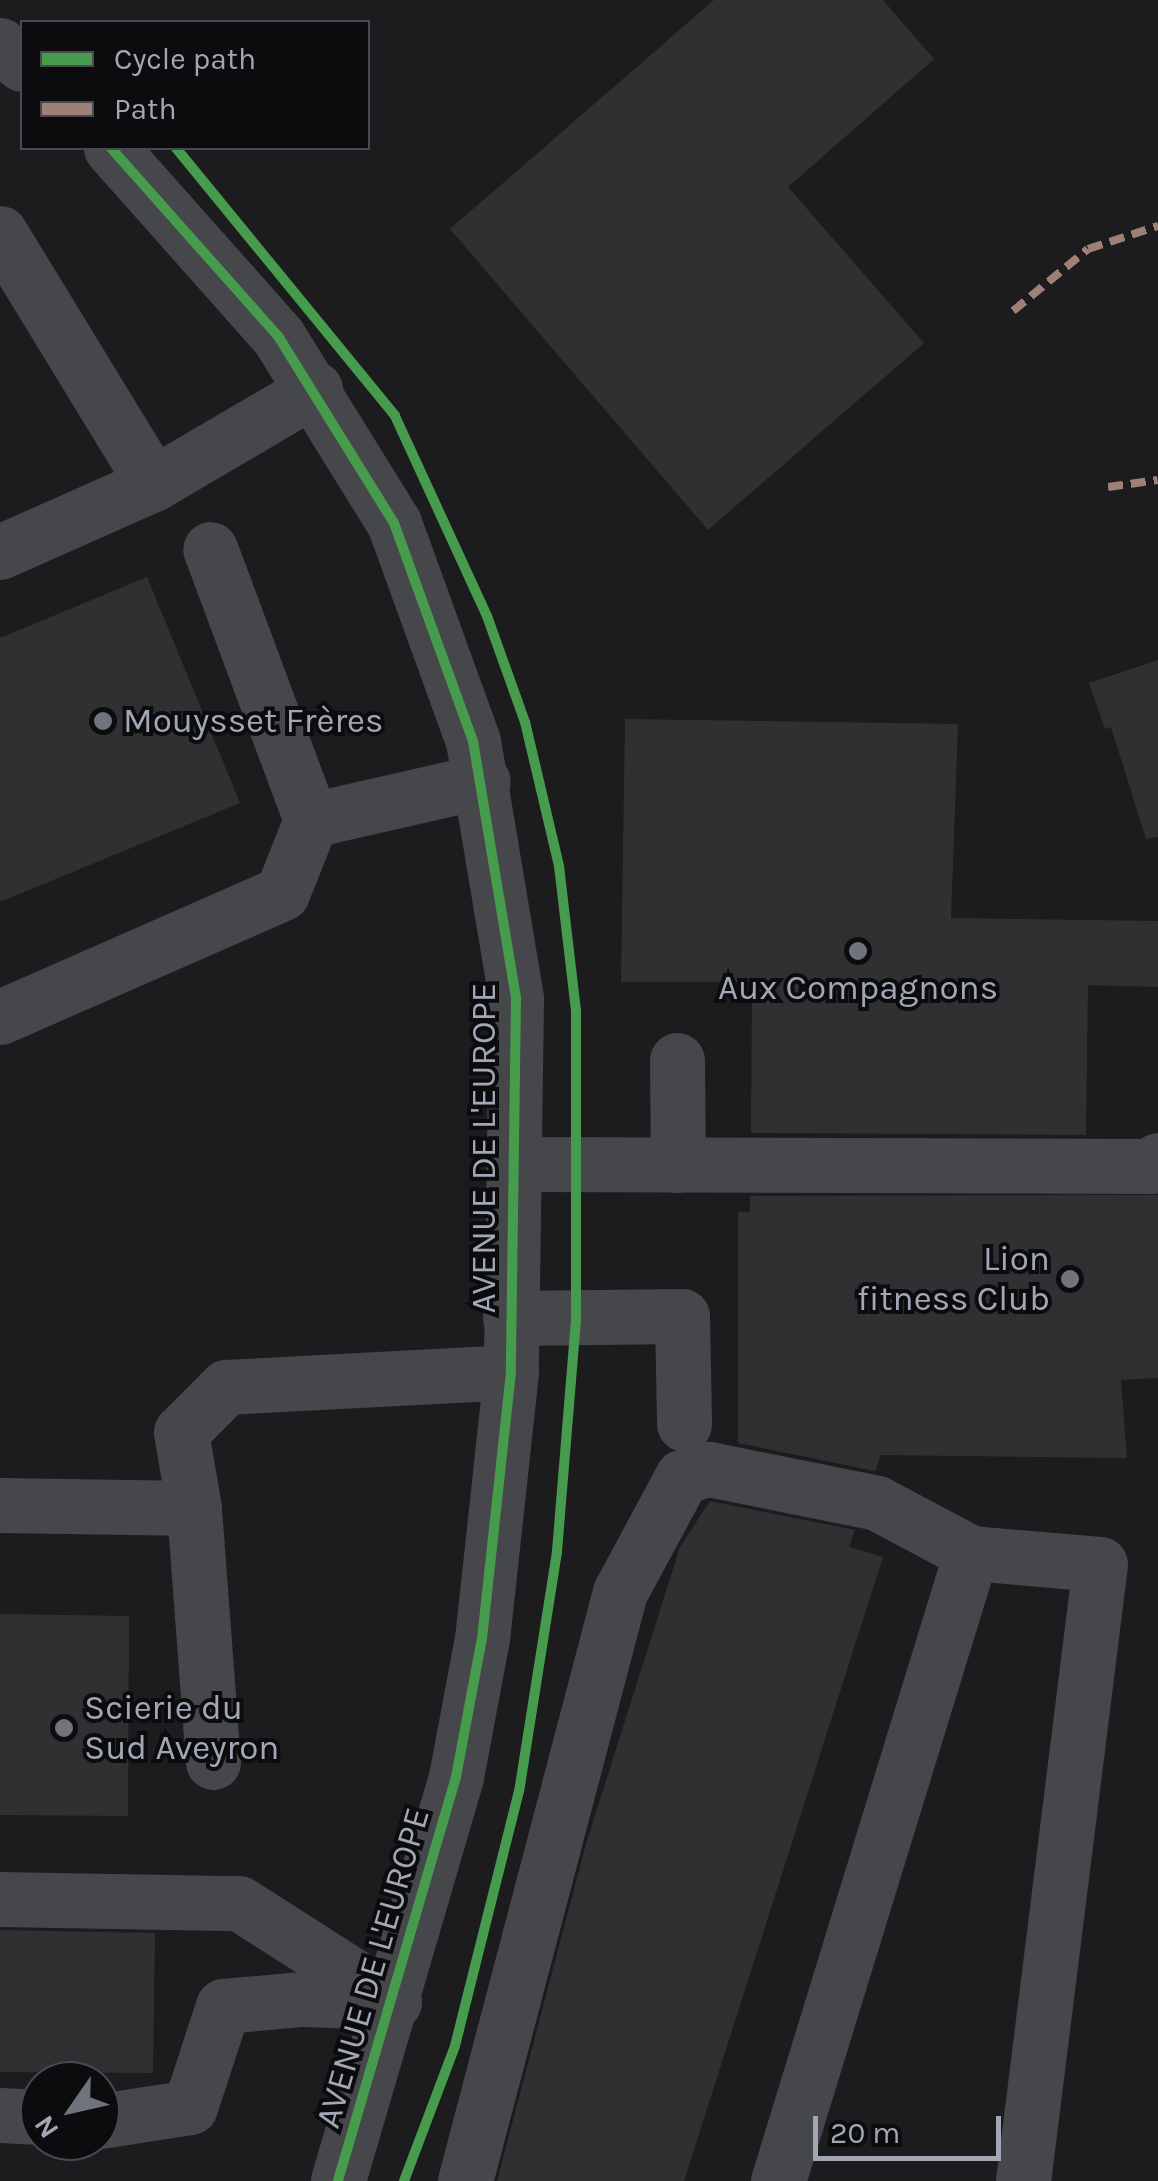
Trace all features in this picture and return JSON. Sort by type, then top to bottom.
[{"type":"street","points":[[0,44],[20,62]]},
{"type":"street","name":"AVENUE DE L'EUROPE","points":[[114,150],[211,254],[315,390],[394,523],[483,781],[516,999],[519,1164],[502,1498],[456,1777],[394,2002],[338,2181]]},
{"type":"street","points":[[0,233],[152,484]]},
{"type":"street","points":[[0,552],[152,484],[315,390]]},
{"type":"street","points":[[0,1016],[282,893],[311,820],[210,549]]},
{"type":"street","points":[[311,820],[483,781]]},
{"type":"street","points":[[677,1060],[678,1166]]},
{"type":"street","points":[[519,1164],[1151,1166],[1158,1160]]},
{"type":"street","points":[[510,1318],[682,1316],[684,1424]]},
{"type":"street","points":[[212,1762],[194,1508],[181,1432],[226,1387],[511,1372]]},
{"type":"street","points":[[466,2181],[620,1592],[682,1477],[709,1469],[876,1503],[970,1553],[1100,1564],[1024,2181]]},
{"type":"street","points":[[0,1504],[194,1508]]},
{"type":"street","points":[[778,2181],[970,1553]]},
{"type":"street","points":[[0,1899],[239,1904],[394,2002]]},
{"type":"street","points":[[120,2118],[190,2107],[223,2006],[302,1998],[394,2002]]},
{"type":"shaded area","points":[[0,0],[1158,0],[1158,2181],[0,2181]]},
{"type":"building","points":[[714,0],[883,0],[934,59],[788,187],[924,343],[708,530],[450,229]]},
{"type":"building","name":"Mouysset Frères","points":[[147,577],[240,803],[0,902],[0,638]]},
{"type":"building","points":[[1158,660],[1158,837],[1146,839],[1111,727],[1105,729],[1089,683]]},
{"type":"building","points":[[625,719],[958,724],[951,918],[1158,921],[1158,987],[1088,985],[1086,1135],[751,1133],[752,982],[621,982]]},
{"type":"building","points":[[1158,1195],[1158,1378],[1121,1380],[1127,1458],[881,1455],[875,1471],[738,1443],[738,1212],[750,1212],[750,1196]]},
{"type":"building","points":[[710,1501],[855,1530],[849,1547],[883,1557],[684,2181],[497,2181],[586,1844],[680,1547]]},
{"type":"building","name":"Scierie du Sud Aveyron","points":[[0,1614],[129,1616],[128,1816],[0,1815]]},
{"type":"building","points":[[0,1930],[155,1933],[153,2073],[120,2073],[120,2061],[20,2061],[20,2072],[0,2072]]},
{"type":"marked path","points":[[1013,311],[1088,249],[1158,226]]},
{"type":"marked path","points":[[1108,487],[1158,480]]},
{"type":"cycle path","points":[[113,150],[278,336],[394,523],[473,741],[516,999],[511,1372],[482,1638],[456,1777],[338,2181]]},
{"type":"cycle path","points":[[178,150],[395,416],[487,616],[525,722],[559,866],[576,1010],[576,1320],[557,1552],[519,1791],[455,2046],[404,2181]]},
{"type":"place","name":"Mouysset Frères","points":[[103,721]]},
{"type":"place","name":"Aux Compagnons","points":[[858,951]]},
{"type":"place","name":"Lion fitness Club","points":[[1070,1279]]},
{"type":"place","name":"Scierie du Sud Aveyron","points":[[64,1728]]}]
